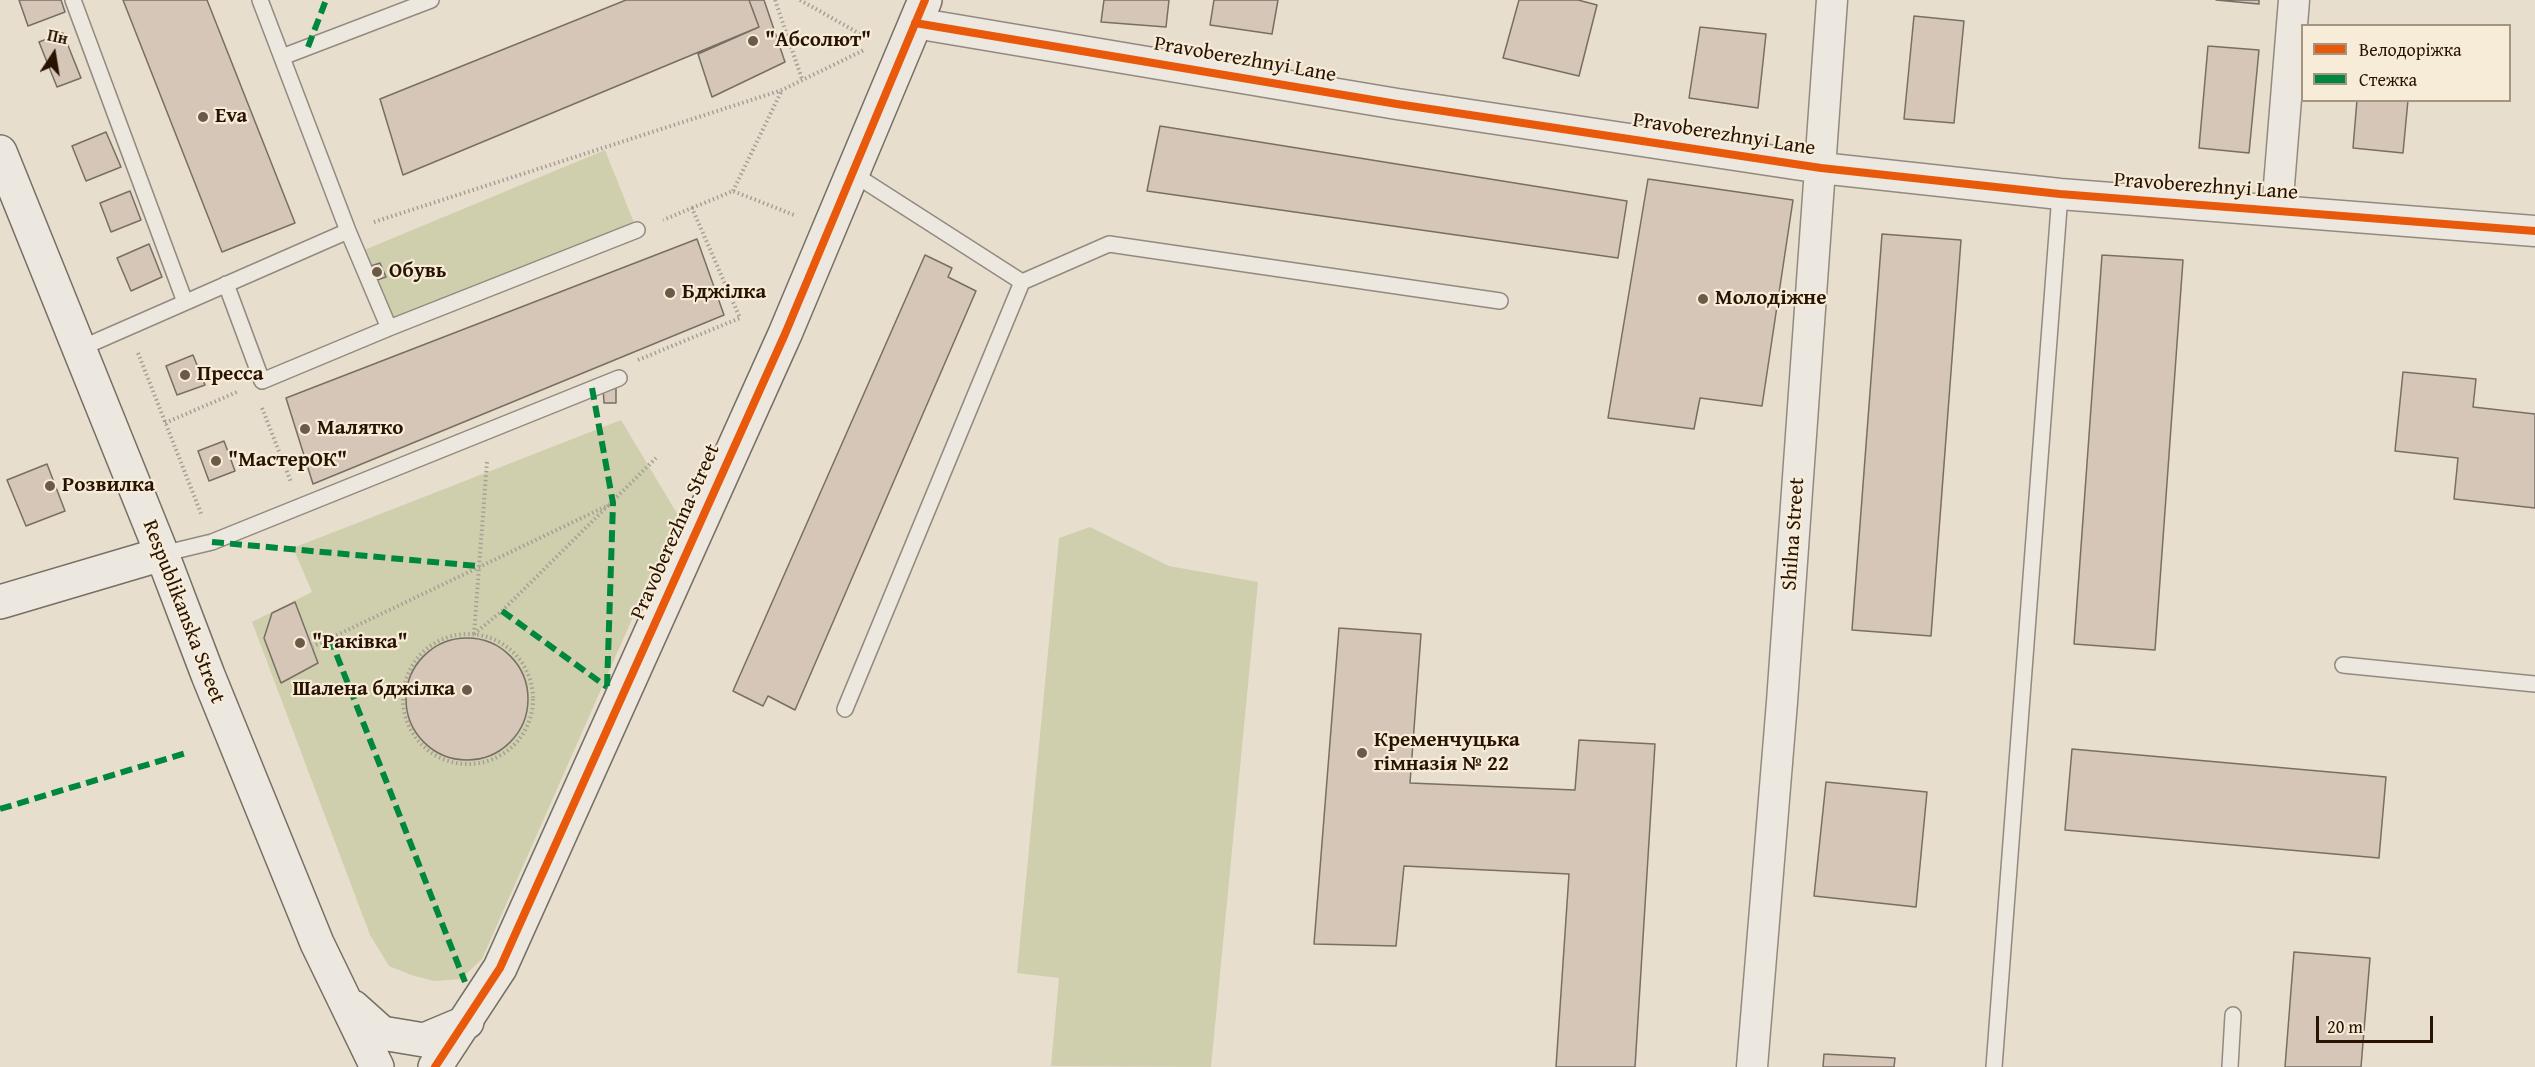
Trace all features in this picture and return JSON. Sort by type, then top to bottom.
[{"type":"street","name":"Shilna Street","points":[[1752,1067],[1781,714],[1832,0]]},
{"type":"street","points":[[2277,210],[2294,0]]},
{"type":"street","name":"Pravoberezhnyi Lane","points":[[920,11],[1397,104],[1821,168],[2060,194],[2535,231]]},
{"type":"street","name":"Pravoberezhna Street","points":[[435,1067],[467,1022],[500,968],[785,334],[920,11]]},
{"type":"street","name":"Respublikanska Street","points":[[0,152],[162,554],[207,675],[317,943],[376,1067]]},
{"type":"street","points":[[0,602],[162,554]]},
{"type":"street","points":[[345,999],[382,1033],[424,1040],[467,1022]]},
{"type":"lane","points":[[73,0],[185,302]]},
{"type":"lane","points":[[260,0],[348,231],[389,328]]},
{"type":"lane","points":[[282,57],[431,0]]},
{"type":"lane","points":[[852,173],[1022,282]]},
{"type":"lane","points":[[1994,1067],[2060,194]]},
{"type":"lane","points":[[226,284],[257,383],[637,230]]},
{"type":"lane","points":[[79,349],[348,231]]},
{"type":"lane","points":[[845,709],[1022,282],[1109,244],[1500,301]]},
{"type":"lane","points":[[162,554],[212,542],[619,378]]},
{"type":"lane","points":[[2343,665],[2535,684]]},
{"type":"lane","points":[[2230,1067],[2233,1015]]},
{"type":"path","points":[[775,0],[802,79]]},
{"type":"path","points":[[800,0],[877,43],[920,11]]},
{"type":"path","points":[[348,231],[782,90],[867,48]]},
{"type":"path","points":[[637,230],[733,191],[782,90]]},
{"type":"path","points":[[733,191],[802,218]]},
{"type":"path","points":[[632,362],[740,318],[692,208]]},
{"type":"path","points":[[127,327],[212,542]]},
{"type":"path","points":[[165,423],[257,383],[301,506]]},
{"type":"path","points":[[474,635],[490,429]]},
{"type":"path","points":[[474,635],[485,635],[508,647],[525,666],[534,691],[532,717],[520,740],[500,757],[475,765],[448,762],[425,749],[409,729],[402,704],[405,678],[417,656],[437,641],[460,634],[474,635],[502,611],[656,458]]},
{"type":"path","points":[[312,647],[613,503]]},
{"type":"green space","points":[[605,150],[637,230],[389,328],[357,253]]},
{"type":"green space","points":[[621,420],[678,515],[482,959],[461,979],[434,981],[411,975],[389,966],[370,935],[252,622],[312,592],[293,548]]},
{"type":"green space","points":[[1090,527],[1169,566],[1258,582],[1211,1067],[1051,1066],[1059,978],[1017,973],[1059,538]]},
{"type":"building","points":[[19,0],[61,0],[65,12],[28,26]]},
{"type":"building","points":[[123,0],[207,0],[295,223],[222,252]]},
{"type":"building","points":[[626,0],[749,0],[759,27],[403,175],[380,99]]},
{"type":"building","name":"\"Абсолют\"","points":[[749,0],[764,0],[785,62],[712,97],[698,54],[759,27]]},
{"type":"building","points":[[1104,0],[1169,0],[1166,27],[1101,22]]},
{"type":"building","points":[[1214,0],[1278,0],[1272,34],[1210,25]]},
{"type":"building","points":[[1519,0],[1578,0],[1597,5],[1579,76],[1503,58]]},
{"type":"building","points":[[2216,0],[2259,0],[2259,4]]},
{"type":"building","points":[[1914,16],[1964,21],[1954,123],[1904,119]]},
{"type":"building","points":[[1700,27],[1766,34],[1758,108],[1689,98]]},
{"type":"building","points":[[63,33],[81,78],[57,87],[39,42]]},
{"type":"building","points":[[2208,46],[2259,50],[2249,153],[2199,148]]},
{"type":"building","points":[[2357,102],[2408,102],[2403,153],[2353,148]]},
{"type":"building","points":[[1160,126],[1627,201],[1618,258],[1147,191]]},
{"type":"building","points":[[106,132],[121,167],[86,181],[72,146]]},
{"type":"building","name":"Молодіжне","points":[[1648,179],[1793,200],[1762,406],[1700,398],[1694,429],[1608,418]]},
{"type":"building","points":[[130,191],[141,220],[111,232],[100,203]]},
{"type":"building","points":[[1882,234],[1961,240],[1931,636],[1852,630]]},
{"type":"building","points":[[697,239],[724,315],[313,484],[286,398]]},
{"type":"building","points":[[149,244],[162,277],[131,291],[117,258]]},
{"type":"building","points":[[925,255],[952,268],[948,277],[976,291],[795,710],[768,696],[763,706],[733,691]]},
{"type":"building","points":[[2102,255],[2183,260],[2155,650],[2074,644]]},
{"type":"building","name":"Обувь","points":[[380,263],[386,277],[374,281],[368,267]]},
{"type":"building","name":"Пресса","points":[[193,355],[205,385],[177,395],[166,366]]},
{"type":"building","points":[[2403,372],[2476,379],[2473,407],[2535,414],[2535,508],[2454,499],[2458,458],[2395,451]]},
{"type":"building","points":[[603,387],[616,387],[616,403],[604,403]]},
{"type":"building","name":"\"МастерОК\"","points":[[224,441],[235,471],[209,481],[198,451]]},
{"type":"building","points":[[47,464],[65,511],[26,526],[7,480]]},
{"type":"building","points":[[295,602],[318,663],[281,683],[264,638],[272,613]]},
{"type":"building","points":[[1339,628],[1421,634],[1410,783],[1575,790],[1579,740],[1655,744],[1635,1067],[1556,1067],[1569,874],[1404,866],[1396,946],[1314,944]]},
{"type":"building","name":"Шалена бджілка","points":[[467,638],[490,643],[501,648],[510,656],[518,665],[523,676],[528,699],[523,722],[518,733],[510,742],[501,750],[490,755],[467,760],[444,755],[433,750],[424,742],[416,733],[411,722],[406,699],[411,676],[416,665],[424,656],[433,648],[444,643]]},
{"type":"building","points":[[2072,749],[2386,777],[2379,858],[2065,830]]},
{"type":"building","points":[[1826,782],[1927,792],[1916,907],[1814,896]]},
{"type":"building","points":[[2294,952],[2370,958],[2361,1067],[2285,1067]]},
{"type":"building","points":[[1824,1054],[1895,1058],[1894,1067],[1823,1067]]},
{"type":"marked path","points":[[308,47],[326,0]]},
{"type":"marked path","points":[[592,388],[613,503],[607,687]]},
{"type":"marked path","points":[[212,542],[478,566]]},
{"type":"marked path","points":[[502,611],[607,687]]},
{"type":"marked path","points":[[330,638],[465,982]]},
{"type":"marked path","points":[[0,809],[186,753]]},
{"type":"cycle path","points":[[435,1067],[500,968],[785,334],[925,0]]},
{"type":"cycle path","points":[[915,23],[1397,104],[1821,168],[2060,194],[2535,231]]},
{"type":"place","name":"\"Абсолют\"","points":[[753,41]]},
{"type":"place","name":"Eva","points":[[203,117]]},
{"type":"place","name":"Обувь","points":[[377,272]]},
{"type":"place","name":"Бджілка","points":[[670,293]]},
{"type":"place","name":"Молодіжне","points":[[1703,299]]},
{"type":"place","name":"Пресса","points":[[185,375]]},
{"type":"place","name":"Малятко","points":[[305,429]]},
{"type":"place","name":"\"МастерОК\"","points":[[216,461]]},
{"type":"place","name":"Розвилка","points":[[50,486]]},
{"type":"place","name":"\"Раківка\"","points":[[300,643]]},
{"type":"place","name":"Шалена бджілка","points":[[467,690]]},
{"type":"place","name":"Кременчуцька гімназія № 22","points":[[1362,753]]}]
